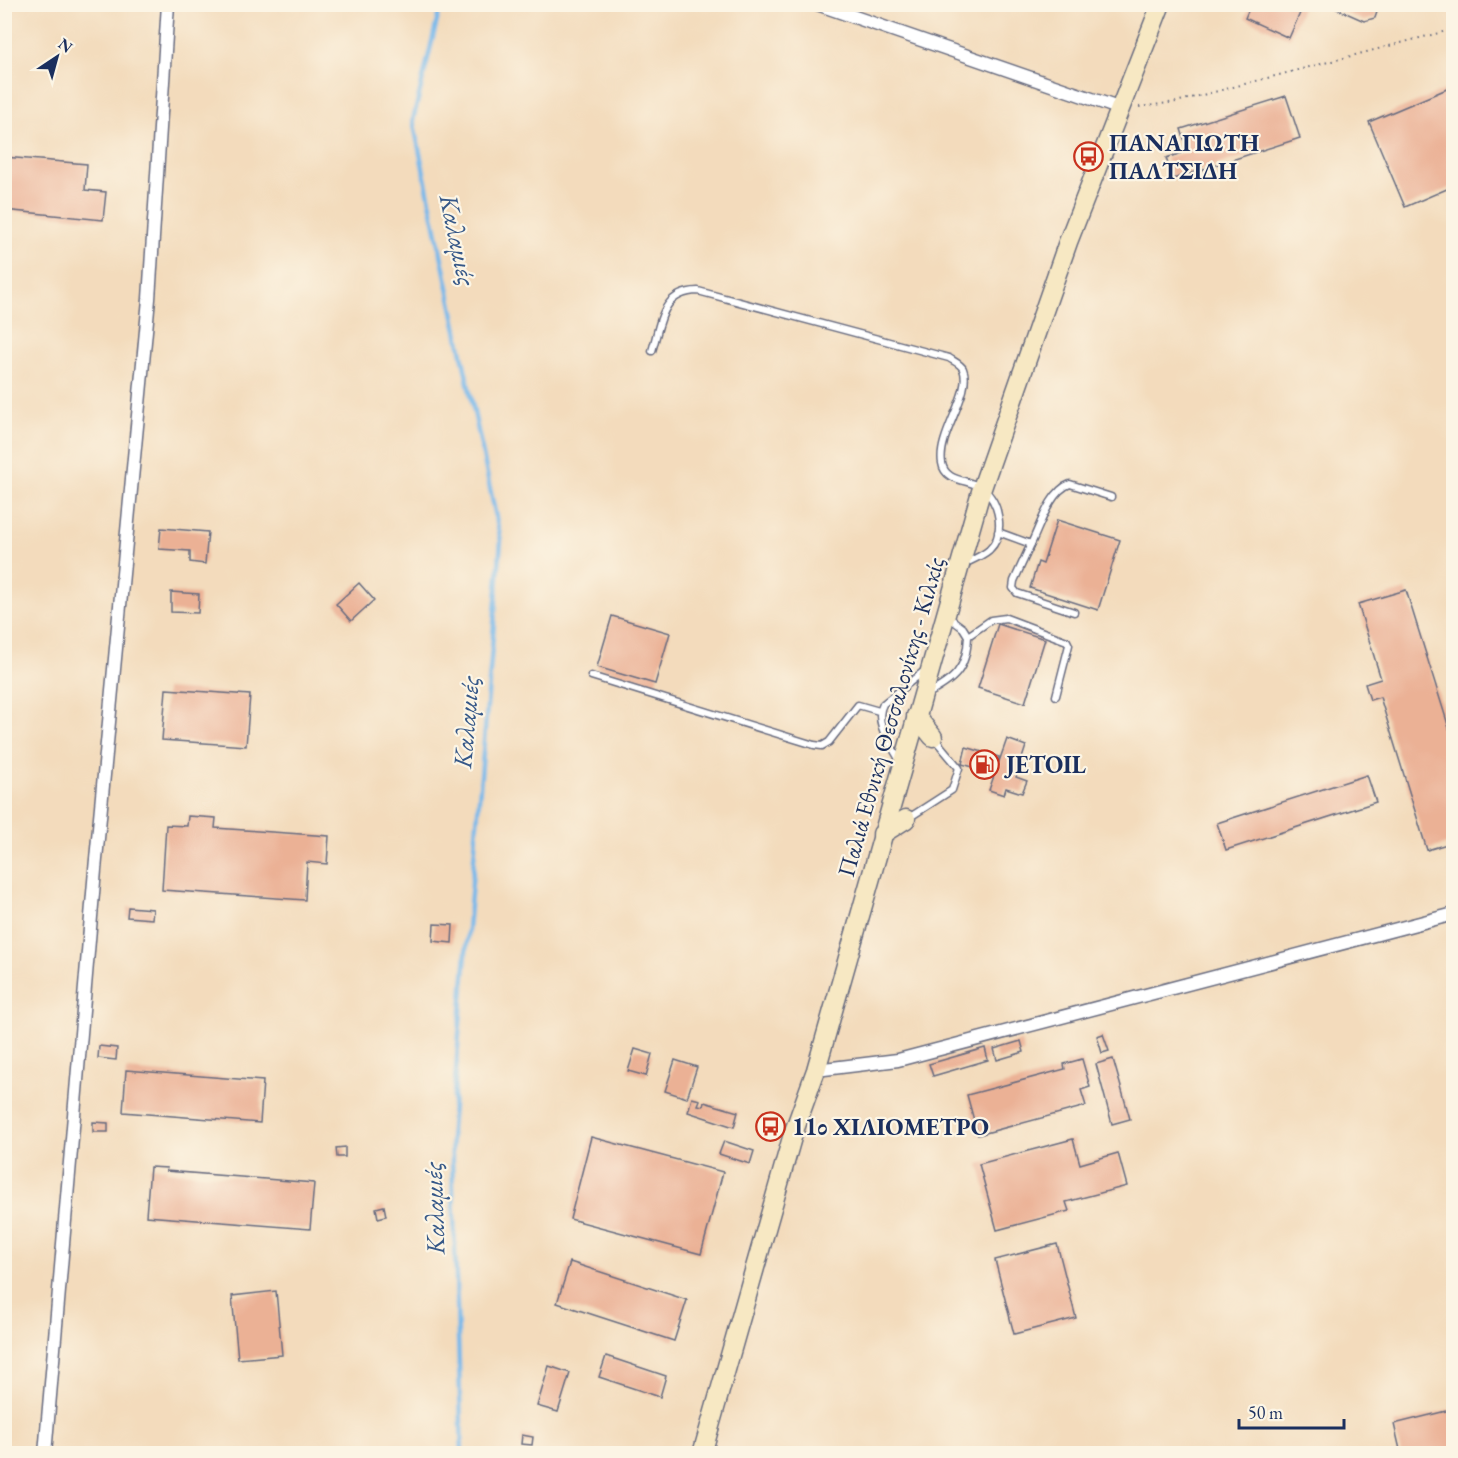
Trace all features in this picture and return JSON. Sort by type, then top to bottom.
[{"type":"main road","name":"Παλιά Εθνική Θεσσαλονίκης - Κιλκίς","points":[[702,1454],[793,1134],[816,1070],[929,666],[982,488],[1068,242],[1161,4]]},
{"type":"main road","points":[[916,716],[933,737]]},
{"type":"main road","points":[[882,834],[906,819]]},
{"type":"street","points":[[45,1454],[95,870],[149,299],[168,4]]},
{"type":"street","points":[[817,4],[1121,109]]},
{"type":"street","points":[[816,1070],[898,1060],[1454,915]]},
{"type":"lane","points":[[652,351],[667,303],[684,291],[698,291],[949,358],[963,369],[964,378],[942,450],[942,463],[945,471],[954,478],[982,488],[998,512],[998,532],[988,550],[958,567]]},
{"type":"lane","points":[[1074,612],[1017,594],[1013,588],[1014,581],[1056,495],[1065,486],[1070,484],[1111,497]]},
{"type":"lane","points":[[998,532],[1031,544]]},
{"type":"lane","points":[[944,614],[963,628],[968,636]]},
{"type":"lane","points":[[921,698],[956,676],[961,669],[968,636],[991,620],[1006,618],[1067,641],[1069,645],[1056,696]]},
{"type":"lane","points":[[902,766],[883,728],[879,711],[883,704],[929,666]]},
{"type":"lane","points":[[591,676],[814,746],[829,742],[858,705],[879,711]]},
{"type":"lane","points":[[906,819],[952,790],[959,768],[933,737]]},
{"type":"path","points":[[1121,109],[1176,102],[1454,29]]},
{"type":"building","points":[[1251,4],[1304,4],[1289,38],[1245,18]]},
{"type":"building","points":[[1326,4],[1375,4],[1377,12],[1375,18],[1364,21]]},
{"type":"building","points":[[1454,86],[1454,186],[1405,207],[1369,122]]},
{"type":"building","points":[[1286,96],[1300,138],[1173,179],[1166,158],[1188,151],[1181,129]]},
{"type":"building","points":[[4,157],[87,164],[85,190],[106,192],[103,220],[4,210]]},
{"type":"building","points":[[1057,520],[1120,540],[1098,610],[1030,588],[1038,562],[1043,564]]},
{"type":"building","points":[[161,528],[208,532],[205,564],[190,562],[190,551],[159,549]]},
{"type":"building","points":[[359,583],[374,600],[351,621],[336,604]]},
{"type":"building","points":[[1406,590],[1454,744],[1454,842],[1427,850],[1380,697],[1370,700],[1365,684],[1381,679],[1358,604]]},
{"type":"building","points":[[171,592],[199,594],[198,613],[171,612]]},
{"type":"building","points":[[612,616],[670,633],[655,684],[597,667]]},
{"type":"building","points":[[998,624],[1045,639],[1025,703],[978,688]]},
{"type":"building","points":[[166,689],[250,695],[246,746],[162,740]]},
{"type":"building","points":[[1007,739],[1026,746],[1016,777],[1027,781],[1022,793],[1006,788],[1004,795],[989,790]]},
{"type":"building","points":[[966,747],[999,757],[995,773],[962,764]]},
{"type":"building","points":[[1367,775],[1376,802],[1226,850],[1217,823]]},
{"type":"building","points":[[188,816],[216,818],[215,828],[329,836],[327,864],[307,862],[305,900],[162,890],[166,825],[187,826]]},
{"type":"building","points":[[128,907],[153,909],[152,919],[127,917]]},
{"type":"building","points":[[434,924],[453,925],[452,943],[433,941]]},
{"type":"building","points":[[1103,1034],[1109,1051],[1102,1053],[1097,1036]]},
{"type":"building","points":[[1021,1041],[1024,1052],[997,1060],[994,1049]]},
{"type":"building","points":[[99,1046],[117,1048],[116,1060],[98,1058]]},
{"type":"building","points":[[985,1048],[988,1060],[933,1076],[929,1064]]},
{"type":"building","points":[[635,1049],[652,1054],[646,1076],[628,1071]]},
{"type":"building","points":[[1082,1059],[1090,1087],[1081,1090],[1086,1106],[978,1135],[967,1095],[1065,1069],[1064,1064]]},
{"type":"building","points":[[1113,1059],[1130,1119],[1112,1124],[1096,1064]]},
{"type":"building","points":[[675,1060],[697,1067],[687,1098],[665,1091]]},
{"type":"building","points":[[126,1070],[263,1081],[260,1123],[123,1112]]},
{"type":"building","points":[[692,1098],[700,1100],[698,1105],[703,1106],[704,1102],[738,1112],[734,1127],[688,1112]]},
{"type":"building","points":[[93,1122],[108,1123],[108,1132],[93,1132]]},
{"type":"building","points":[[591,1137],[723,1172],[701,1254],[570,1219]]},
{"type":"building","points":[[1073,1139],[1080,1164],[1118,1153],[1127,1186],[1066,1202],[1069,1211],[997,1230],[979,1164]]},
{"type":"building","points":[[724,1141],[754,1151],[750,1164],[719,1154]]},
{"type":"building","points":[[345,1147],[345,1157],[337,1157],[336,1148]]},
{"type":"building","points":[[150,1167],[167,1168],[166,1171],[314,1183],[310,1229],[146,1216]]},
{"type":"building","points":[[384,1206],[386,1216],[378,1218],[376,1208]]},
{"type":"building","points":[[1057,1244],[1076,1318],[1014,1334],[995,1260]]},
{"type":"building","points":[[570,1262],[687,1300],[674,1341],[557,1303]]},
{"type":"building","points":[[276,1291],[282,1355],[238,1359],[232,1296]]},
{"type":"building","points":[[606,1356],[666,1376],[660,1397],[599,1377]]},
{"type":"building","points":[[549,1366],[570,1373],[558,1412],[537,1406]]},
{"type":"building","points":[[1454,1409],[1454,1454],[1401,1454],[1394,1424]]},
{"type":"building","points":[[522,1435],[533,1437],[532,1445],[521,1444]]},
{"type":"waterway","name":"Καλαμιές","points":[[441,4],[413,120],[501,541],[451,1129],[462,1454]]},
{"type":"place","name":"ΠΑΝΑΓΙΩΤΗ ΠΑΛΤΣΙΔΗ","points":[[1088,157]]},
{"type":"place","name":"JETOIL","points":[[985,765]]},
{"type":"place","name":"11ο ΧΙΛΙΟΜΕΤΡΟ","points":[[771,1127]]}]
